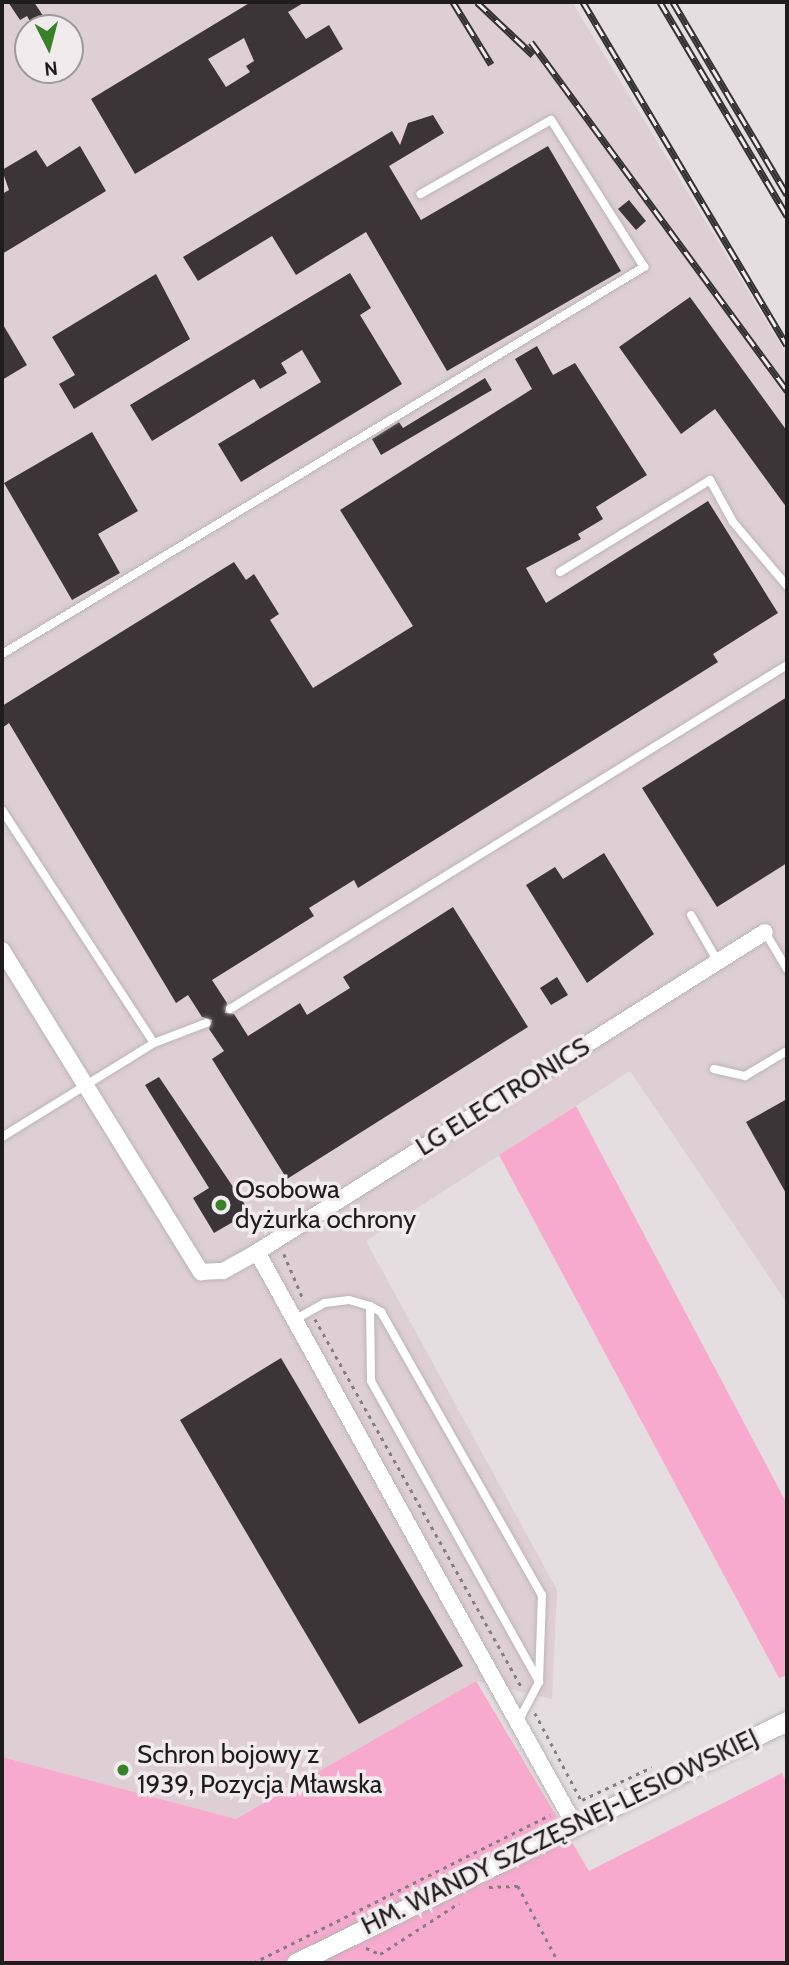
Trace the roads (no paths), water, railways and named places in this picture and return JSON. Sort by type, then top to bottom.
[{"type":"street","name":"LG ELECTRONICS","points":[[2,950],[201,1272],[223,1271],[257,1252],[765,932]]},
{"type":"street","points":[[257,1252],[520,1718],[569,1816]]},
{"type":"street","name":"HM. WANDY SZCZĘSNEJ-LESIOWSKIEJ","points":[[296,1963],[569,1816],[787,1721]]},
{"type":"lane","points":[[2,654],[645,267],[551,120],[421,194]]},
{"type":"lane","points":[[560,572],[710,480],[733,522],[787,586]]},
{"type":"lane","points":[[230,1009],[787,665]]},
{"type":"lane","points":[[2,810],[154,1043]]},
{"type":"lane","points":[[691,915],[718,962]]},
{"type":"lane","points":[[765,932],[787,968]]},
{"type":"lane","points":[[2,1137],[154,1043],[206,1023]]},
{"type":"lane","points":[[714,1069],[745,1076],[787,1051]]},
{"type":"lane","points":[[294,1320],[310,1311],[349,1300],[381,1311],[542,1595],[539,1682],[531,1704],[520,1718]]},
{"type":"lane","points":[[370,1306],[371,1381],[539,1682]]},
{"type":"railway","points":[[453,2],[491,64]]},
{"type":"railway","points":[[477,2],[533,55]]},
{"type":"railway","points":[[583,2],[787,345]]},
{"type":"railway","points":[[660,2],[787,216]]},
{"type":"railway","points":[[673,2],[787,195]]},
{"type":"railway","points":[[531,42],[787,391]]},
{"type":"place","name":"Osobowa dyżurka ochrony","points":[[221,1205]]},
{"type":"place","name":"Schron bojowy z 1939, Pozycja Mławska","points":[[123,1770]]}]
